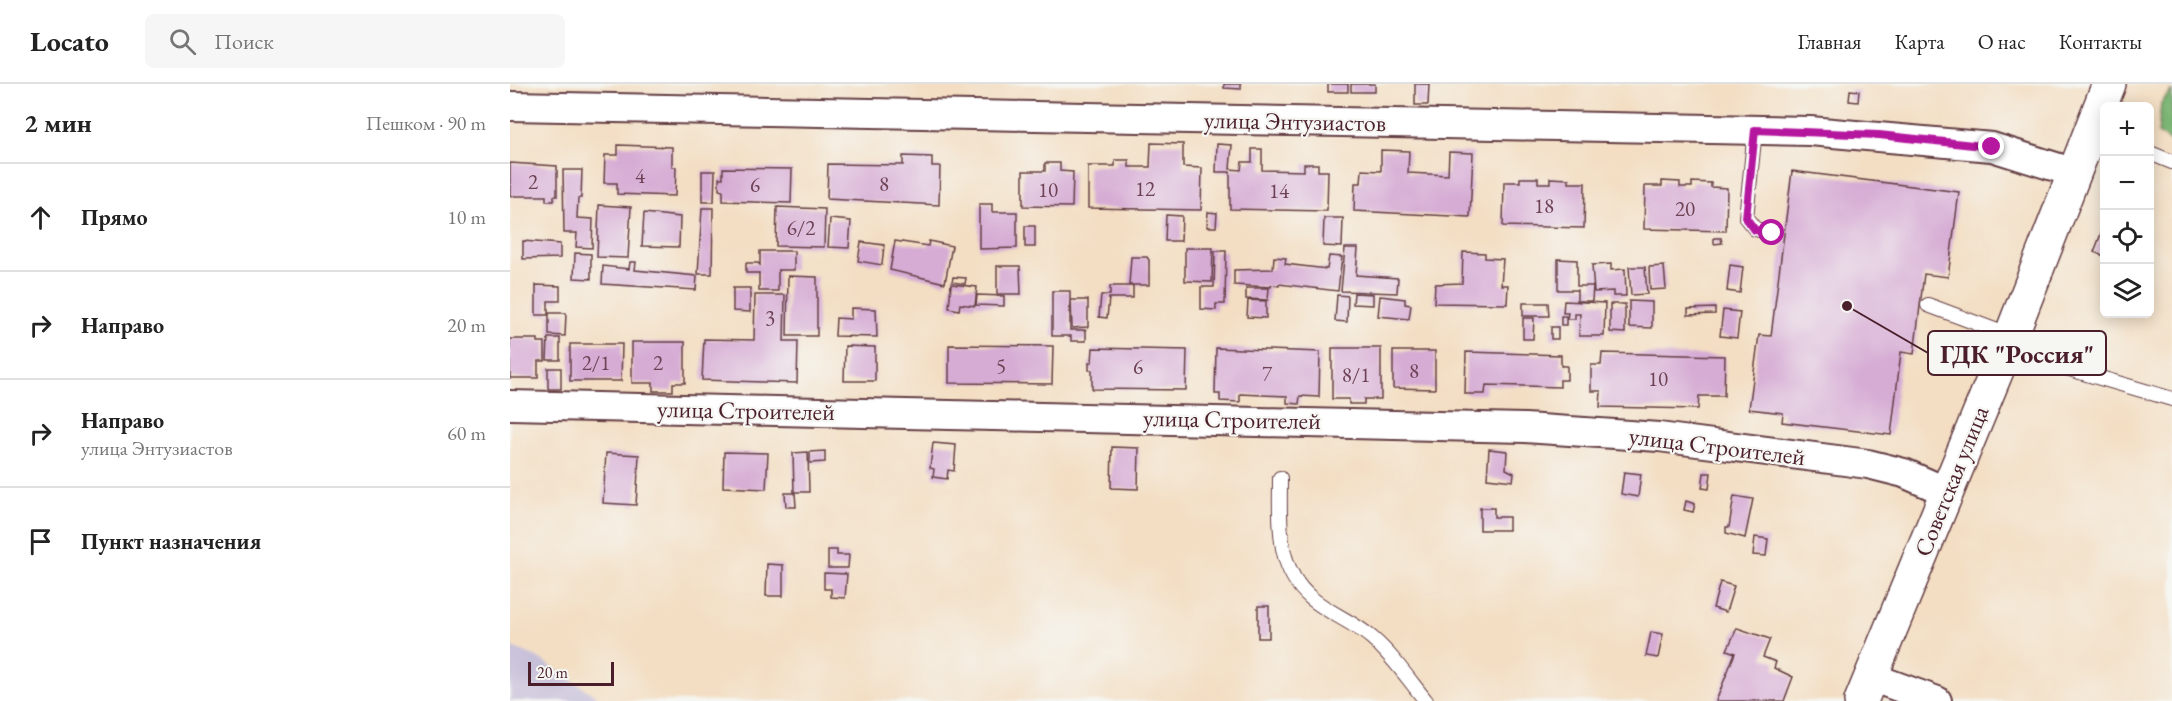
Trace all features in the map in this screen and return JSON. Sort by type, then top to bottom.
[{"type":"street","name":"Советская улица","points":[[1866,689],[2075,173],[2098,132],[2109,84]]},
{"type":"street","name":"улица Энтузиастов","points":[[510,106],[1755,130],[1879,135],[1992,147],[2075,173]]},
{"type":"street","name":"улица Строителей","points":[[510,405],[1392,423],[1548,429],[1659,437],[1868,464],[1904,473],[1947,492]]},
{"type":"street","points":[[1866,689],[1937,701]]},
{"type":"lane","points":[[1755,130],[1746,218],[1755,230],[1772,233]]},
{"type":"lane","points":[[2154,155],[2172,162]]},
{"type":"lane","points":[[1929,305],[2008,343],[2172,399]]},
{"type":"lane","points":[[1280,478],[1282,545],[1291,573],[1299,586],[1312,598],[1371,637],[1426,701]]},
{"type":"shaded area","points":[[510,646],[537,657],[603,701],[510,701]]},
{"type":"green space","points":[[2172,90],[2172,143],[2158,133],[2161,103]]},
{"type":"building","points":[[1224,84],[1241,84],[1241,89],[1224,88]]},
{"type":"building","points":[[1328,84],[1348,84],[1348,92],[1328,92]]},
{"type":"building","points":[[1351,84],[1375,84],[1375,92],[1351,92]]},
{"type":"building","points":[[1415,84],[1429,84],[1428,105],[1415,105]]},
{"type":"building","points":[[1850,90],[1859,91],[1858,102],[1849,101]]},
{"type":"building","points":[[1151,143],[1183,144],[1183,167],[1202,168],[1201,210],[1088,208],[1088,166],[1115,166],[1115,160],[1129,160],[1129,167],[1150,167]]},
{"type":"building","points":[[1217,144],[1232,145],[1230,169],[1241,170],[1242,162],[1252,162],[1252,149],[1262,149],[1262,170],[1304,171],[1304,164],[1318,164],[1318,171],[1328,171],[1327,211],[1230,209],[1230,172],[1216,172]]},
{"type":"building","points":[[618,145],[672,147],[672,167],[676,167],[675,196],[617,194],[617,183],[604,183],[605,155],[618,155]]},
{"type":"building","points":[[1381,150],[1409,151],[1408,173],[1448,175],[1449,152],[1473,153],[1470,217],[1354,211],[1355,183],[1361,183],[1362,170],[1381,171]]},
{"type":"building","points":[[903,156],[932,157],[932,166],[940,166],[939,205],[827,199],[828,164],[903,165]]},
{"type":"building","points":[[510,163],[557,166],[557,196],[554,196],[554,201],[546,201],[546,196],[510,196]]},
{"type":"building","points":[[1045,163],[1060,163],[1060,171],[1073,172],[1072,207],[1023,206],[1023,171],[1045,171]]},
{"type":"building","points":[[723,168],[792,169],[791,203],[723,201],[723,191],[719,190],[719,178],[723,178]]},
{"type":"building","points":[[563,170],[582,170],[581,198],[578,198],[577,218],[593,219],[592,248],[576,247],[577,233],[564,233]]},
{"type":"building","points":[[702,171],[715,171],[714,202],[702,202]]},
{"type":"building","points":[[1792,171],[1959,192],[1948,277],[1924,274],[1914,354],[1901,352],[1891,435],[1782,422],[1783,413],[1749,409],[1759,335],[1771,336]]},
{"type":"building","points":[[1520,178],[1538,178],[1538,183],[1550,183],[1550,178],[1569,179],[1569,183],[1585,183],[1584,228],[1503,226],[1504,182],[1520,182]]},
{"type":"building","points":[[1662,181],[1680,182],[1680,187],[1692,187],[1692,182],[1711,183],[1711,187],[1727,188],[1726,231],[1644,229],[1645,186],[1662,186]]},
{"type":"building","points":[[979,204],[992,204],[992,212],[1017,212],[1017,248],[979,249]]},
{"type":"building","points":[[599,205],[631,207],[628,258],[597,257]]},
{"type":"building","points":[[777,207],[825,209],[824,247],[776,246]]},
{"type":"building","points":[[702,208],[713,208],[712,274],[698,274]]},
{"type":"building","points":[[1208,212],[1217,213],[1216,227],[1207,227]]},
{"type":"building","points":[[644,213],[680,217],[679,247],[642,246]]},
{"type":"building","points":[[1166,215],[1182,216],[1181,241],[1165,241]]},
{"type":"building","points":[[1324,218],[1343,218],[1342,247],[1323,246]]},
{"type":"building","points":[[830,219],[851,221],[849,248],[828,247]]},
{"type":"building","points":[[1025,226],[1035,226],[1035,247],[1025,247]]},
{"type":"building","points":[[2100,236],[2100,254],[2094,252]]},
{"type":"building","points":[[1714,238],[1721,238],[1722,243],[1714,244]]},
{"type":"building","points":[[523,241],[560,244],[560,258],[523,259]]},
{"type":"building","points":[[895,241],[928,246],[929,241],[952,246],[945,283],[890,270]]},
{"type":"building","points":[[861,242],[884,245],[882,265],[858,261]]},
{"type":"building","points":[[1185,248],[1213,248],[1212,282],[1185,281]]},
{"type":"building","points":[[1345,248],[1358,248],[1356,275],[1398,278],[1397,293],[1341,291]]},
{"type":"building","points":[[760,251],[794,251],[794,270],[778,270],[778,291],[759,291],[759,273],[746,273],[746,263],[760,265]]},
{"type":"building","points":[[1215,251],[1226,251],[1225,304],[1216,304],[1216,310],[1201,309],[1201,287],[1214,287]]},
{"type":"building","points":[[1463,252],[1485,253],[1485,258],[1503,259],[1501,285],[1508,285],[1507,304],[1434,303],[1435,284],[1462,283]]},
{"type":"building","points":[[575,253],[591,254],[591,279],[574,278]]},
{"type":"building","points":[[1329,256],[1342,257],[1338,291],[1279,284],[1279,286],[1271,285],[1271,287],[1234,285],[1234,270],[1273,269],[1274,257],[1286,258],[1285,264],[1327,269]]},
{"type":"building","points":[[1131,257],[1147,257],[1149,260],[1149,285],[1129,285]]},
{"type":"building","points":[[1558,259],[1577,260],[1577,286],[1593,286],[1592,301],[1577,301],[1577,290],[1558,290]]},
{"type":"building","points":[[630,262],[636,262],[635,270],[697,276],[696,290],[602,284],[603,266],[629,269]]},
{"type":"building","points":[[1611,264],[1611,270],[1625,269],[1626,296],[1613,296],[1613,291],[1594,292],[1592,265]]},
{"type":"building","points":[[1730,265],[1743,267],[1740,293],[1727,291]]},
{"type":"building","points":[[997,266],[1020,266],[1021,294],[997,294]]},
{"type":"building","points":[[1664,266],[1666,289],[1650,290],[1649,267]]},
{"type":"building","points":[[1629,267],[1645,267],[1647,294],[1631,295]]},
{"type":"building","points":[[788,276],[817,277],[817,336],[787,336]]},
{"type":"building","points":[[953,277],[966,278],[965,284],[952,282]]},
{"type":"building","points":[[951,284],[977,287],[975,306],[960,304],[959,310],[949,308]]},
{"type":"building","points":[[536,285],[560,286],[560,301],[548,301],[548,315],[536,315]]},
{"type":"building","points":[[1110,286],[1133,286],[1133,298],[1109,298],[1107,318],[1099,317],[1101,295],[1110,295]]},
{"type":"building","points":[[733,288],[750,288],[750,312],[733,311]]},
{"type":"building","points":[[1246,288],[1269,288],[1268,300],[1246,299]]},
{"type":"building","points":[[1052,291],[1070,291],[1070,330],[1086,330],[1086,341],[1071,341],[1071,336],[1052,336]]},
{"type":"building","points":[[1354,293],[1373,294],[1373,305],[1353,304]]},
{"type":"building","points":[[755,295],[785,295],[784,341],[798,341],[797,383],[702,380],[704,339],[754,340]]},
{"type":"building","points":[[977,295],[1004,296],[1004,306],[976,305]]},
{"type":"building","points":[[1337,295],[1348,296],[1347,322],[1335,321]]},
{"type":"building","points":[[1380,296],[1405,299],[1405,304],[1411,305],[1409,319],[1378,316]]},
{"type":"building","points":[[1071,300],[1088,300],[1088,327],[1072,328]]},
{"type":"building","points":[[1248,300],[1266,301],[1266,318],[1247,317]]},
{"type":"building","points":[[1564,301],[1605,303],[1604,336],[1579,336],[1580,314],[1575,314],[1575,319],[1567,319],[1568,313],[1563,313]]},
{"type":"building","points":[[1629,301],[1652,302],[1652,328],[1629,327]]},
{"type":"building","points":[[1523,303],[1548,303],[1549,316],[1523,316]]},
{"type":"building","points":[[1610,304],[1625,304],[1625,333],[1610,332]]},
{"type":"building","points":[[851,308],[876,309],[877,337],[835,336],[836,318],[851,319]]},
{"type":"building","points":[[1715,308],[1715,314],[1688,315],[1688,309]]},
{"type":"building","points":[[1723,310],[1740,312],[1737,338],[1720,336]]},
{"type":"building","points":[[549,313],[566,313],[565,336],[549,335]]},
{"type":"building","points":[[1561,316],[1566,316],[1566,325],[1561,325]]},
{"type":"building","points":[[1523,318],[1534,318],[1533,339],[1523,339]]},
{"type":"building","points":[[1551,327],[1558,327],[1558,339],[1551,339]]},
{"type":"building","points":[[548,338],[560,338],[560,360],[547,360]]},
{"type":"building","points":[[510,339],[538,339],[538,342],[545,342],[545,361],[538,361],[538,378],[510,378]]},
{"type":"building","points":[[632,342],[685,342],[685,383],[673,383],[673,391],[653,391],[653,383],[632,383]]},
{"type":"building","points":[[570,344],[622,344],[621,381],[570,381]]},
{"type":"building","points":[[949,345],[1053,346],[1052,384],[949,383]]},
{"type":"building","points":[[845,346],[875,347],[875,381],[844,381]]},
{"type":"building","points":[[1093,348],[1187,350],[1186,390],[1092,389],[1092,370],[1089,370],[1089,362],[1092,362]]},
{"type":"building","points":[[1216,348],[1320,352],[1319,397],[1300,396],[1299,404],[1287,403],[1287,396],[1240,394],[1240,402],[1220,401],[1220,394],[1215,394]]},
{"type":"building","points":[[1332,348],[1381,348],[1381,399],[1364,399],[1364,404],[1349,404],[1349,399],[1332,399]]},
{"type":"building","points":[[1393,351],[1435,351],[1435,389],[1393,388]]},
{"type":"building","points":[[1466,352],[1561,355],[1561,366],[1567,366],[1567,380],[1560,380],[1560,387],[1486,385],[1485,394],[1465,394]]},
{"type":"building","points":[[1602,353],[1725,356],[1724,396],[1699,396],[1698,409],[1600,407],[1601,391],[1591,391],[1591,365],[1601,365]]},
{"type":"building","points":[[548,368],[561,368],[561,389],[548,389]]},
{"type":"building","points":[[933,443],[956,445],[954,471],[948,470],[947,479],[933,477],[934,469],[930,468]]},
{"type":"building","points":[[1112,447],[1139,448],[1138,489],[1111,488]]},
{"type":"building","points":[[1489,449],[1507,451],[1506,469],[1514,473],[1513,481],[1487,478]]},
{"type":"building","points":[[825,451],[825,462],[810,463],[810,452]]},
{"type":"building","points":[[724,452],[768,453],[766,489],[723,487]]},
{"type":"building","points":[[808,452],[809,492],[794,492],[793,453]]},
{"type":"building","points":[[606,453],[639,455],[636,505],[603,503]]},
{"type":"building","points":[[1624,472],[1641,474],[1638,497],[1621,494]]},
{"type":"building","points":[[1704,473],[1711,473],[1709,489],[1702,488]]},
{"type":"building","points":[[785,493],[795,493],[796,507],[786,507]]},
{"type":"building","points":[[1734,496],[1753,499],[1745,538],[1726,533]]},
{"type":"building","points":[[1686,501],[1695,504],[1693,512],[1684,510]]},
{"type":"building","points":[[1480,508],[1494,508],[1494,517],[1509,517],[1509,530],[1480,530]]},
{"type":"building","points":[[1755,537],[1768,539],[1766,556],[1753,555]]},
{"type":"building","points":[[828,550],[837,550],[837,555],[849,555],[848,568],[828,568]]},
{"type":"building","points":[[767,564],[783,565],[783,596],[766,596]]},
{"type":"building","points":[[824,573],[847,574],[845,598],[831,597],[831,589],[824,589]]},
{"type":"building","points":[[1720,582],[1734,586],[1726,612],[1713,608]]},
{"type":"building","points":[[1258,606],[1269,606],[1269,638],[1258,638]]},
{"type":"building","points":[[1737,628],[1770,639],[1763,657],[1776,662],[1774,668],[1793,677],[1784,701],[1716,701],[1735,653],[1727,650]]},
{"type":"building","points":[[1651,632],[1663,634],[1658,658],[1646,656]]},
{"type":"place","name":"ГДК \"Россия\"","points":[[1847,306]]},
{"type":"route","points":[[1772,233],[1755,230],[1746,218],[1745,208],[1755,130],[1879,135],[1992,147]]}]
